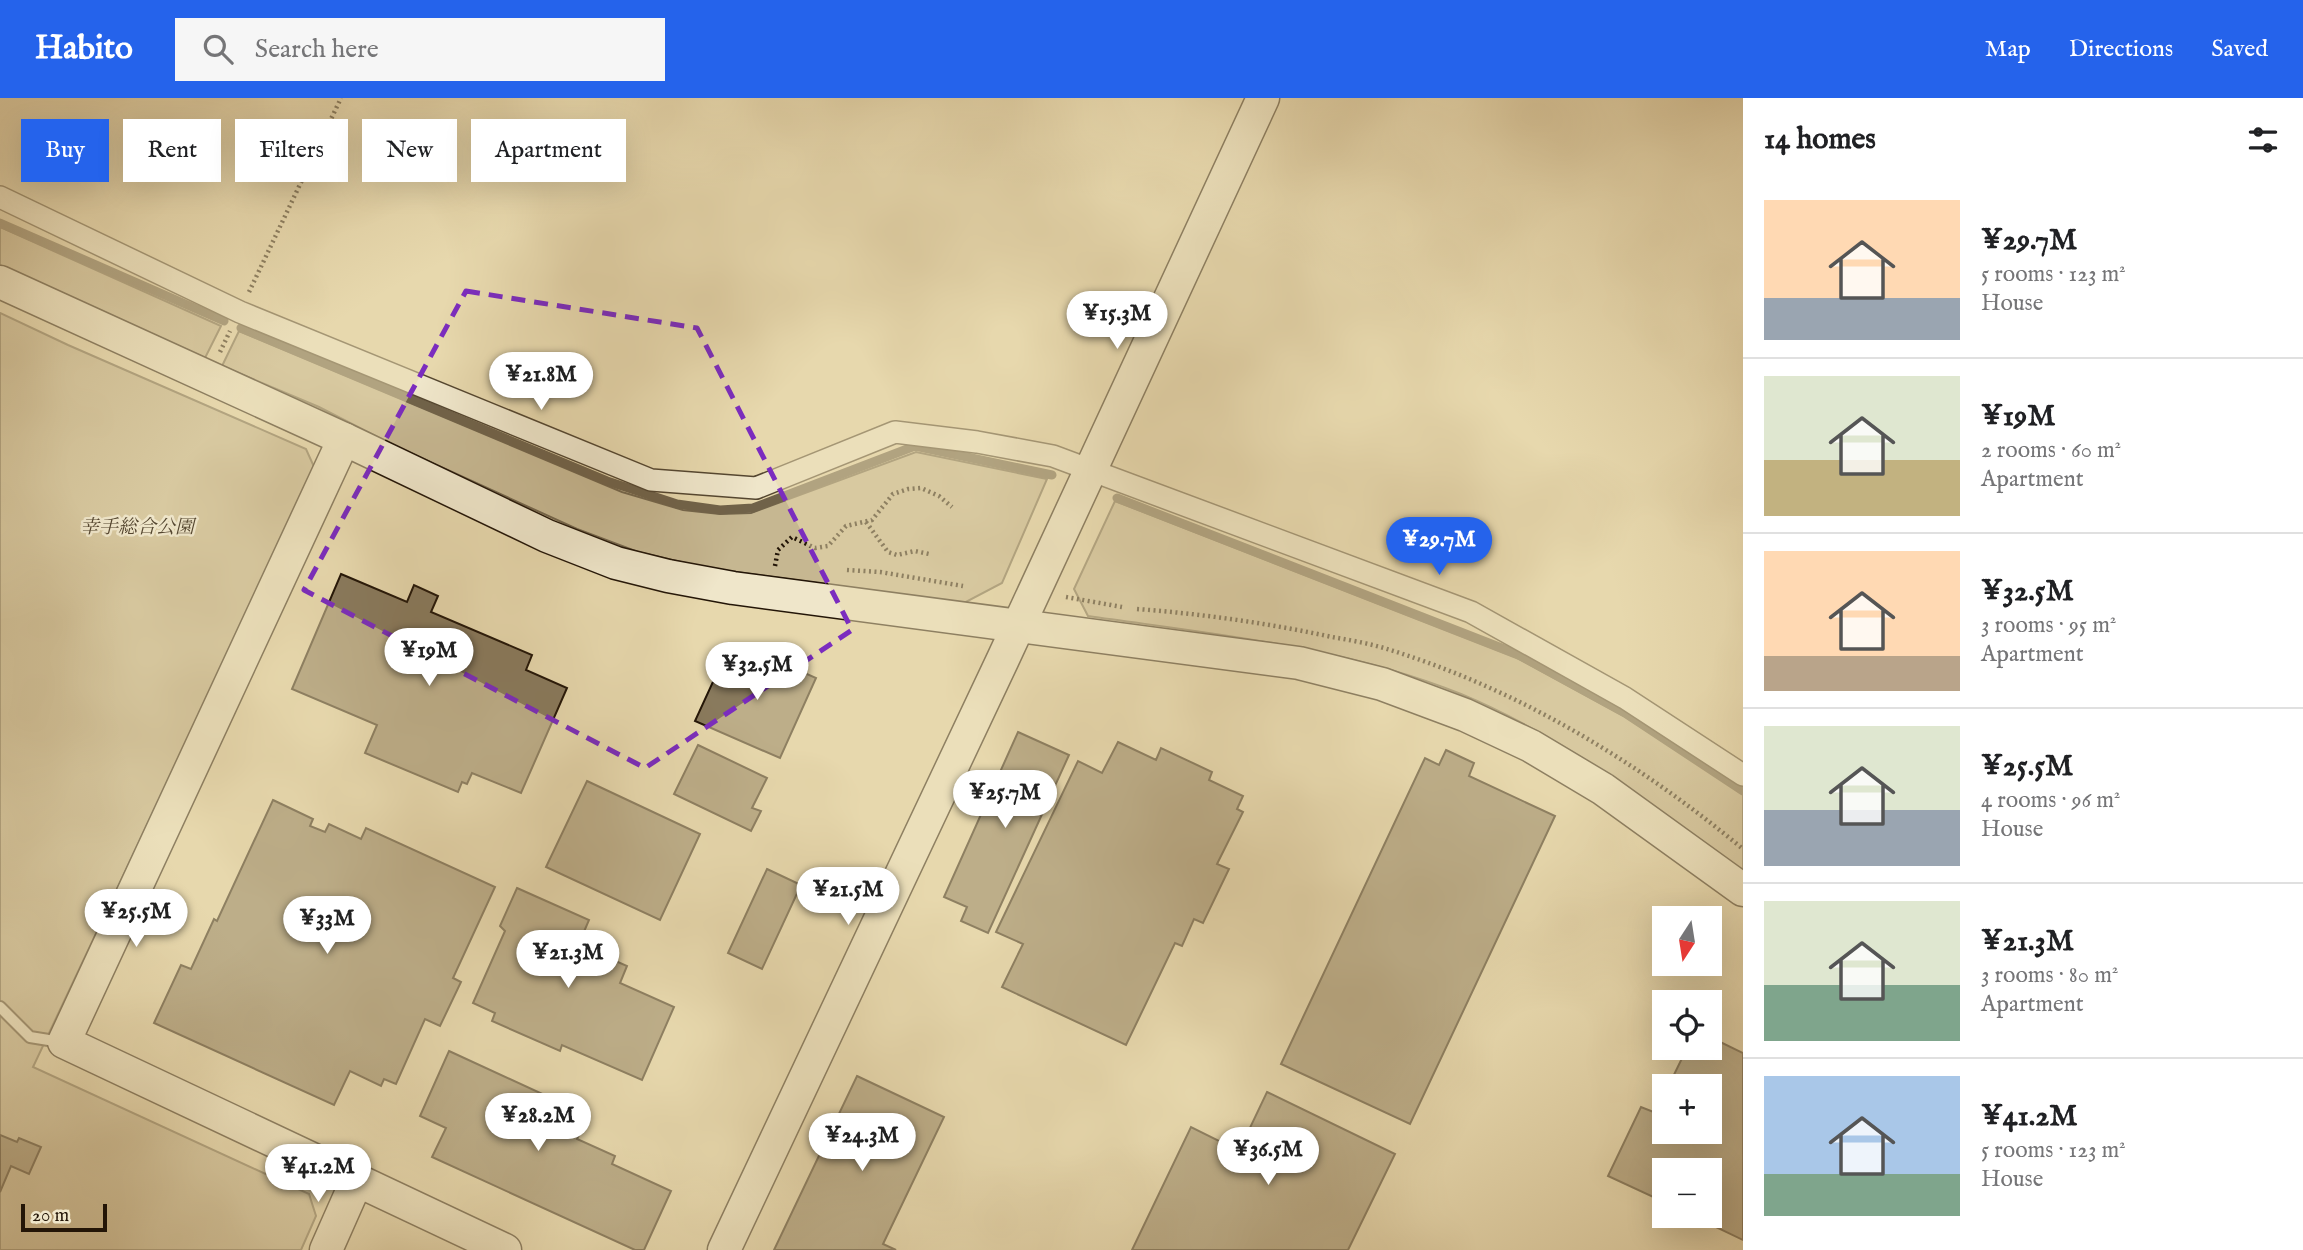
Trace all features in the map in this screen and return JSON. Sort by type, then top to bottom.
[{"type":"street","points":[[724,1250],[1019,626],[1263,98]]},
{"type":"street","points":[[0,197],[240,312],[651,480],[756,488],[895,432],[977,442],[1053,456],[1471,612],[1625,698],[1743,775]]},
{"type":"street","points":[[0,282],[213,364],[344,439],[547,536],[615,563],[733,588],[1299,663],[1382,684],[1465,715],[1541,752],[1603,789],[1743,890]]},
{"type":"street","points":[[344,439],[64,1042],[505,1250]]},
{"type":"street","points":[[326,1250],[357,1180]]},
{"type":"lane","points":[[0,1007],[30,1037],[64,1042]]},
{"type":"path","points":[[213,364],[341,98]]},
{"type":"path","points":[[209,345],[213,364]]},
{"type":"path","points":[[213,364],[232,356]]},
{"type":"path","points":[[775,566],[778,550],[792,537],[815,548],[828,546],[846,526],[872,520],[893,494],[908,489],[921,488],[939,496],[952,507]]},
{"type":"path","points":[[866,522],[888,552],[897,555],[915,551],[929,554]]},
{"type":"path","points":[[762,565],[786,566]]},
{"type":"path","points":[[845,570],[880,572],[972,587]]},
{"type":"highlighted area","points":[[466,291],[697,328],[852,630],[645,768],[304,590]]},
{"type":"green space","points":[[0,227],[221,326],[205,358],[0,265]]},
{"type":"green space","name":"幸手総合公園","points":[[0,313],[306,449],[315,469],[33,1067],[309,1194],[316,1216],[301,1250],[0,1250]]},
{"type":"green space","points":[[239,331],[622,492],[683,510],[720,514],[751,513],[916,452],[1047,479],[1002,583],[964,603],[707,568],[638,552],[577,529],[395,446],[319,407],[222,366]]},
{"type":"green space","points":[[1115,501],[1519,659],[1624,716],[1743,794],[1743,871],[1572,751],[1499,711],[1461,694],[1371,664],[1324,653],[1230,636],[1088,616],[1074,589]]},
{"type":"building","points":[[341,574],[407,602],[414,585],[438,596],[431,612],[532,655],[526,670],[567,688],[521,793],[472,773],[467,784],[462,782],[458,792],[365,753],[377,725],[292,689]]},
{"type":"building","points":[[744,646],[816,678],[780,758],[695,721],[717,673],[730,679]]},
{"type":"building","points":[[1018,732],[1069,755],[988,933],[961,921],[967,907],[944,897]]},
{"type":"building","points":[[1118,742],[1156,760],[1161,748],[1212,772],[1209,780],[1243,796],[1237,809],[1243,812],[1217,864],[1229,869],[1203,923],[1194,919],[1182,946],[1175,943],[1126,1045],[1002,987],[1023,944],[996,932],[1078,761],[1102,773]]},
{"type":"building","points":[[698,745],[767,778],[752,808],[761,811],[751,831],[674,794]]},
{"type":"building","points":[[1446,750],[1474,763],[1469,776],[1555,816],[1410,1124],[1281,1064],[1425,758],[1439,765]]},
{"type":"building","points":[[587,781],[700,834],[660,920],[546,867]]},
{"type":"building","points":[[273,800],[313,819],[310,826],[325,832],[329,824],[361,839],[366,828],[495,887],[453,978],[461,982],[440,1026],[425,1019],[396,1084],[384,1079],[381,1086],[350,1071],[334,1105],[154,1023],[181,965],[191,969],[214,919],[217,921]]},
{"type":"building","points":[[767,869],[801,885],[762,969],[728,953]]},
{"type":"building","points":[[517,888],[589,920],[574,955],[586,961],[591,950],[627,966],[620,983],[674,1007],[642,1080],[562,1045],[560,1051],[492,1021],[495,1013],[473,1003],[505,931],[500,926]]},
{"type":"building","points":[[1722,1043],[1743,1053],[1743,1240],[1718,1228],[1722,1228],[1722,1158],[1652,1158],[1652,1196],[1608,1176],[1641,1107],[1652,1111],[1652,1144],[1722,1144],[1722,1074],[1674,1074],[1681,1060],[1722,1060]]},
{"type":"building","points":[[449,1051],[588,1115],[577,1139],[615,1156],[612,1164],[671,1191],[644,1250],[635,1250],[432,1157],[446,1128],[420,1116]]},
{"type":"building","points":[[857,1076],[944,1117],[883,1244],[896,1250],[774,1250]]},
{"type":"building","points":[[1267,1092],[1395,1154],[1348,1250],[1132,1250],[1191,1127],[1239,1151]]},
{"type":"building","points":[[0,1135],[17,1142],[19,1138],[41,1147],[29,1174],[11,1166],[0,1192]]},
{"type":"waterway","points":[[0,223],[224,321]]},
{"type":"waterway","points":[[241,328],[607,481],[677,504],[720,510],[753,508],[915,446],[1052,475]]},
{"type":"waterway","points":[[1117,498],[1517,654],[1625,713],[1743,791]]}]
